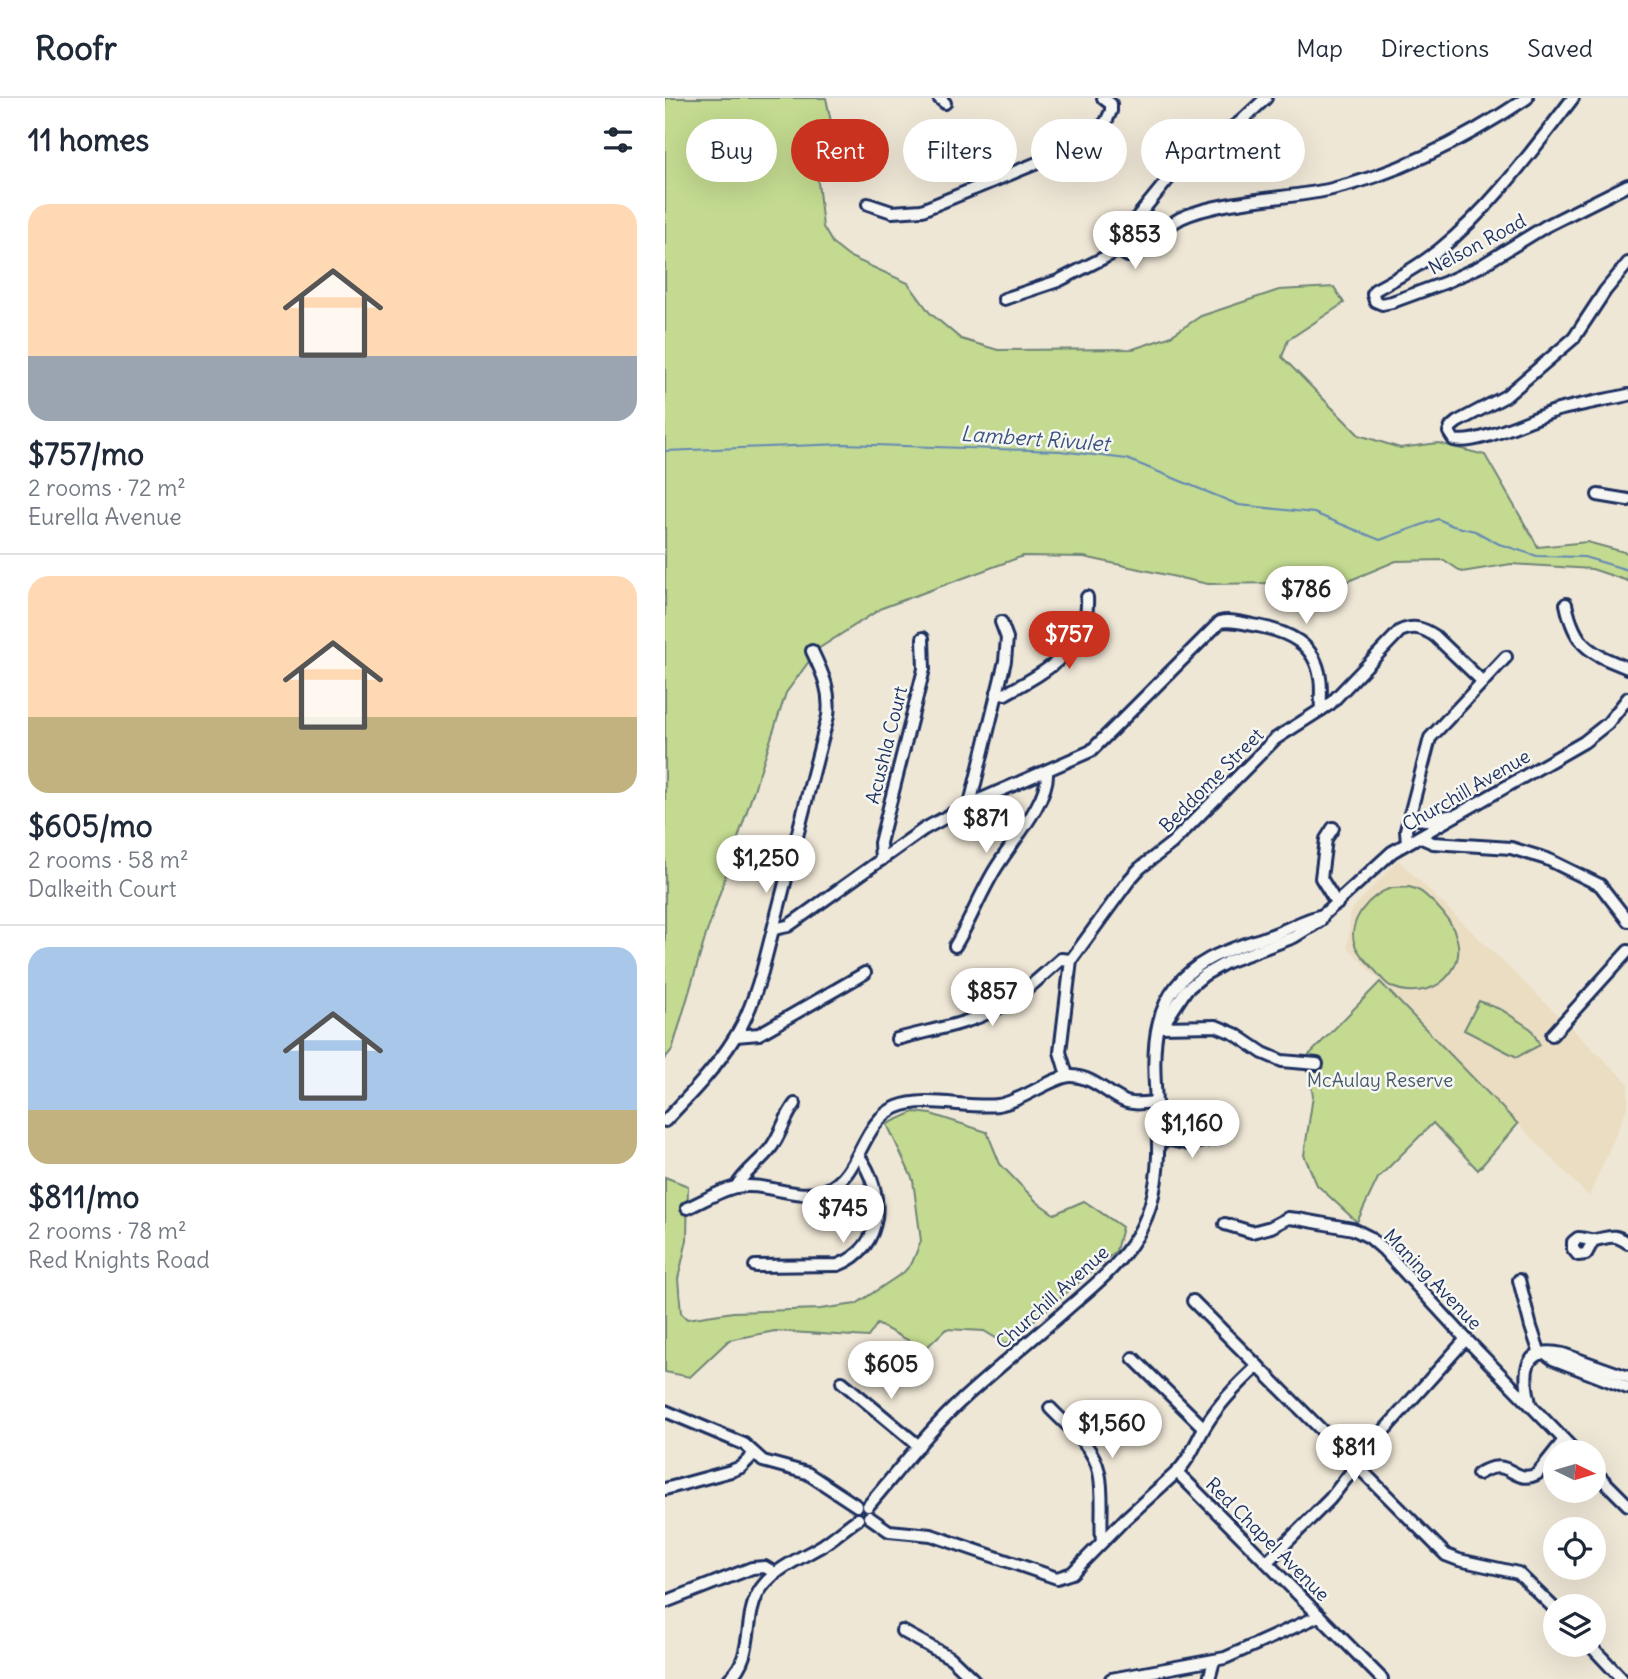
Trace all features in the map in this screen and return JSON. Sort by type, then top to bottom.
[{"type":"street","points":[[868,204],[892,212],[922,210],[1059,154],[1089,138],[1106,122],[1111,104],[1103,98]]},
{"type":"street","points":[[1266,98],[1238,123],[1179,166],[1121,237],[1119,250],[1126,256],[1135,254],[1171,224],[1207,209],[1328,190],[1368,178],[1433,153],[1527,98]]},
{"type":"street","name":"Nelson Road","points":[[1573,98],[1530,154],[1471,221],[1423,262],[1375,290],[1375,301],[1382,304],[1392,302],[1463,275],[1546,226],[1628,185]]},
{"type":"street","points":[[1004,299],[1058,281],[1119,250]]},
{"type":"street","points":[[1628,263],[1605,291],[1574,338],[1506,396],[1457,422],[1449,432],[1457,441],[1469,440],[1558,410],[1628,395]]},
{"type":"street","points":[[1598,495],[1628,500]]},
{"type":"street","points":[[997,692],[1005,694],[1036,677],[1074,644],[1086,617],[1087,597]]},
{"type":"street","points":[[1566,604],[1577,638],[1604,658],[1628,668]]},
{"type":"street","points":[[969,804],[1007,648],[1005,629],[1001,622]]},
{"type":"street","points":[[774,929],[788,926],[924,829],[969,804],[1047,772],[1099,745],[1220,622],[1235,622],[1281,631],[1299,640],[1321,680],[1321,710]]},
{"type":"street","name":"Beddome Street","points":[[1070,960],[1140,868],[1172,843],[1275,739],[1321,710],[1400,631],[1409,627],[1427,630],[1483,682]]},
{"type":"street","name":"Acushla Court","points":[[881,860],[880,843],[924,669],[923,638]]},
{"type":"street","points":[[665,1121],[715,1065],[736,1036],[752,1004],[774,929],[828,716],[827,680],[812,651]]},
{"type":"street","points":[[1407,843],[1406,830],[1430,738],[1506,657]]},
{"type":"street","name":"Churchill Avenue","points":[[729,1679],[742,1662],[747,1648],[755,1601],[775,1573],[823,1544],[863,1512],[962,1400],[1084,1294],[1124,1256],[1134,1242],[1148,1214],[1156,1185],[1158,1142],[1153,1059],[1163,1006],[1182,980],[1221,953],[1323,915],[1388,856],[1584,742],[1608,723],[1628,698]]},
{"type":"street","points":[[955,946],[992,874],[1026,823],[1047,784],[1047,772]]},
{"type":"street","points":[[1410,813],[1414,818],[1424,821],[1458,815]]},
{"type":"street","points":[[1446,822],[1456,843]]},
{"type":"street","points":[[1332,828],[1326,839],[1321,878],[1337,904]]},
{"type":"street","points":[[1419,837],[1433,843],[1511,848],[1547,859],[1600,885],[1628,921]]},
{"type":"street","points":[[1552,1035],[1628,951]]},
{"type":"street","points":[[897,1039],[996,1010],[1014,999],[1061,959],[1070,960],[1060,1052],[1067,1075]]},
{"type":"street","points":[[736,1036],[759,1034],[865,973]]},
{"type":"street","points":[[1159,1027],[1216,1026],[1235,1034],[1263,1053],[1282,1060],[1317,1064]]},
{"type":"street","points":[[687,1208],[736,1187],[760,1187],[802,1194],[819,1192],[834,1186],[858,1155],[872,1127],[898,1106],[922,1103],[996,1106],[1013,1102],[1067,1075],[1086,1078],[1125,1102],[1155,1102]]},
{"type":"street","points":[[736,1187],[742,1177],[770,1149],[787,1114],[795,1104]]},
{"type":"street","points":[[1158,1142],[1170,1140],[1189,1144],[1219,1138]]},
{"type":"street","points":[[755,1266],[838,1265],[863,1248],[871,1237],[878,1213],[866,1165],[858,1155]]},
{"type":"street","name":"Maning Avenue","points":[[1225,1224],[1251,1232],[1271,1227],[1289,1218],[1353,1229],[1369,1237],[1564,1440]]},
{"type":"street","points":[[1593,1241],[1607,1236],[1618,1237],[1628,1243]]},
{"type":"street","points":[[1520,1280],[1531,1327],[1543,1353],[1628,1388]]},
{"type":"street","points":[[1193,1301],[1446,1555],[1518,1573],[1543,1597]]},
{"type":"street","points":[[1267,1562],[1331,1499],[1380,1435],[1466,1339]]},
{"type":"street","points":[[1531,1406],[1524,1381],[1527,1367],[1532,1357],[1543,1353],[1554,1352],[1575,1357],[1628,1377]]},
{"type":"street","points":[[1133,1358],[1204,1428]]},
{"type":"street","points":[[665,1411],[744,1444],[763,1461],[807,1473],[890,1531],[943,1538],[1057,1578],[1072,1573],[1177,1472],[1191,1454],[1220,1403],[1258,1366]]},
{"type":"street","points":[[842,1382],[919,1446]]},
{"type":"street","points":[[1050,1408],[1081,1439],[1096,1462],[1100,1474],[1102,1542]]},
{"type":"street","points":[[665,1489],[731,1471],[741,1467],[754,1454]]},
{"type":"street","points":[[1479,1474],[1491,1466],[1499,1466],[1522,1477],[1531,1477],[1543,1466]]},
{"type":"street","name":"Red Chapel Avenue","points":[[1177,1472],[1382,1679]]},
{"type":"street","points":[[1607,1484],[1628,1505]]},
{"type":"street","points":[[665,1602],[752,1568],[765,1567],[775,1573]]},
{"type":"street","points":[[1111,1679],[1215,1661],[1319,1616]]},
{"type":"street","points":[[902,1631],[951,1658],[973,1679]]},
{"type":"street","points":[[1601,1657],[1622,1679]]},
{"type":"street","points":[[1209,1679],[1215,1661]]},
{"type":"shaded area","points":[[1398,860],[1628,1083],[1628,1106],[1589,1197],[1347,947],[1351,910]]},
{"type":"green space","points":[[665,98],[826,98],[830,119],[791,119],[791,182],[818,182],[823,227],[833,244],[848,256],[908,283],[930,313],[961,339],[998,350],[1133,349],[1169,337],[1201,316],[1279,290],[1334,287],[1344,303],[1288,340],[1282,357],[1359,435],[1400,448],[1438,443],[1485,455],[1538,547],[1587,542],[1628,553],[1628,581],[1592,569],[1511,564],[1462,572],[1444,560],[1396,561],[1346,582],[1208,584],[1084,557],[1023,556],[882,608],[818,649],[786,693],[706,935],[672,1050],[665,1058]]},
{"type":"green space","points":[[1409,887],[1423,893],[1449,921],[1458,950],[1453,970],[1445,979],[1433,987],[1419,991],[1404,991],[1387,984],[1360,954],[1353,936],[1362,909],[1377,895],[1395,888]]},
{"type":"green space","name":"McAulay Reserve","points":[[1380,982],[1518,1124],[1478,1170],[1433,1123],[1378,1178],[1357,1222],[1317,1185],[1304,1155],[1313,1096],[1306,1058]]},
{"type":"green space","points":[[1479,1001],[1502,1010],[1531,1029],[1540,1045],[1517,1057],[1464,1030]]},
{"type":"green space","points":[[914,1112],[931,1114],[987,1132],[1000,1164],[1037,1202],[1054,1214],[1084,1201],[1122,1227],[1116,1251],[1006,1344],[984,1331],[946,1329],[925,1349],[877,1324],[868,1337],[775,1331],[729,1340],[690,1377],[665,1372],[665,1177],[688,1186],[687,1240],[678,1279],[681,1313],[687,1319],[733,1312],[820,1309],[856,1304],[904,1272],[912,1263],[921,1241],[913,1180],[887,1124]]},
{"type":"waterway","name":"Lambert Rivulet","points":[[665,451],[843,444],[1060,451],[1127,459],[1239,505],[1314,513],[1380,540],[1438,519],[1537,556],[1584,557],[1628,570]]}]
